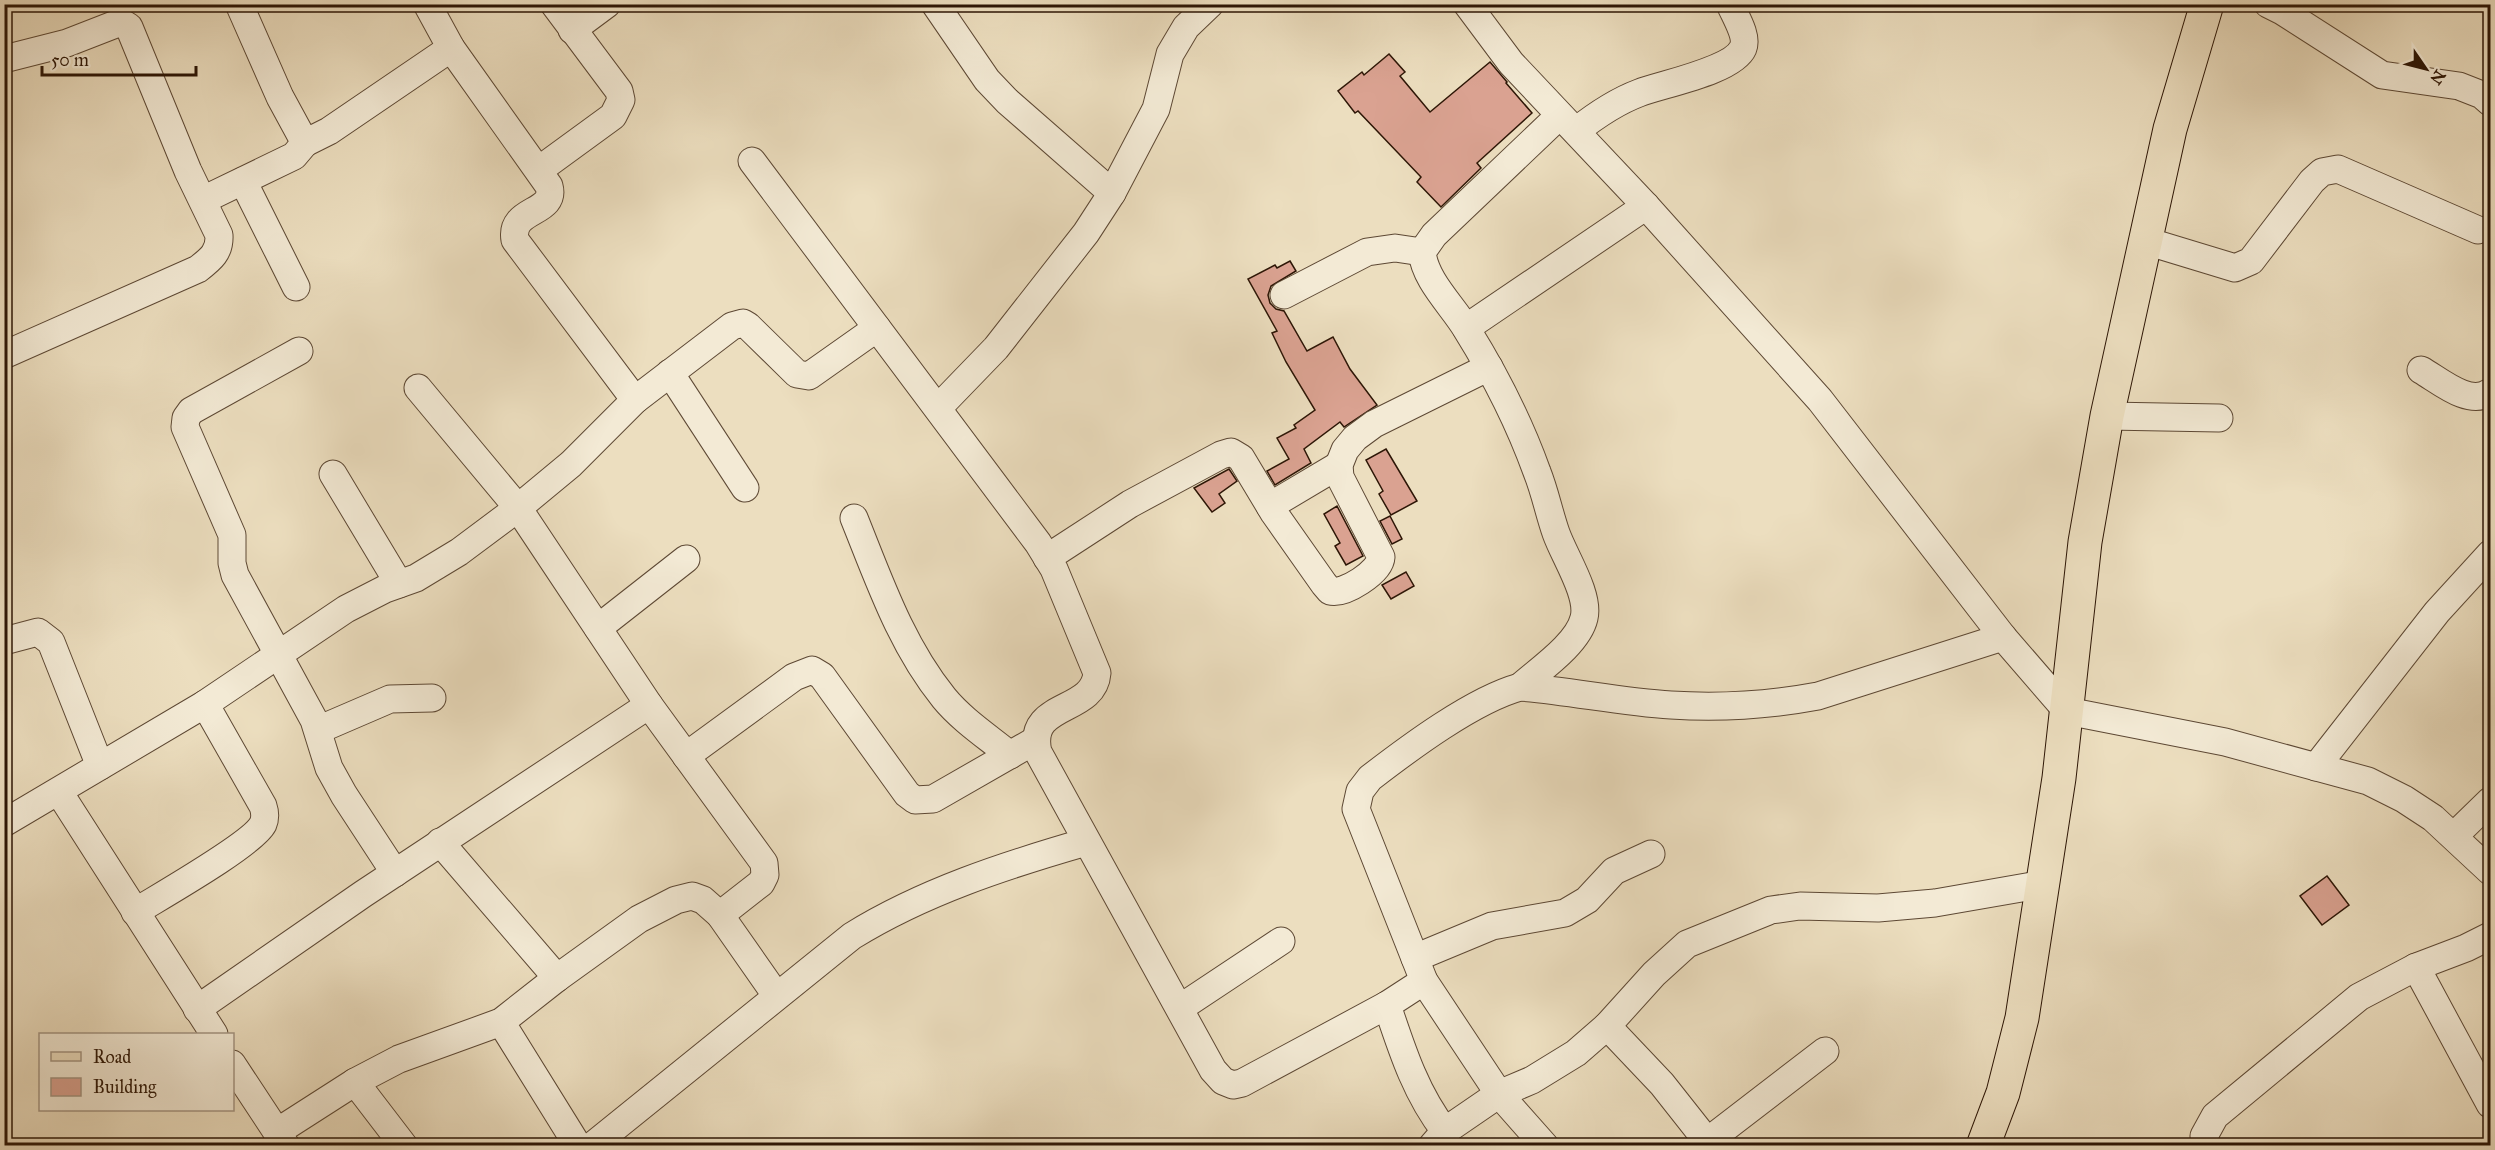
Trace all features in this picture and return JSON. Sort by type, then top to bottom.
[{"type":"main road","points":[[1983,1146],[2014,1053],[2044,884],[2067,711],[2085,543],[2107,416],[2170,129],[2207,4]]},
{"type":"street","points":[[239,4],[280,97],[305,143]]},
{"type":"street","points":[[427,4],[451,48],[549,186],[550,197],[545,204],[522,217],[515,225],[514,240],[635,400]]},
{"type":"street","points":[[539,170],[613,116],[621,100],[619,91],[554,4]]},
{"type":"street","points":[[572,30],[607,4]]},
{"type":"street","points":[[936,4],[987,80],[1007,101],[1112,193]]},
{"type":"street","points":[[938,408],[996,348],[1086,233],[1112,193],[1156,109],[1170,54],[1186,27],[1210,4]]},
{"type":"street","points":[[1467,4],[1510,63],[1646,207],[1820,400],[2003,637],[2067,711],[2225,742],[2377,786],[2433,818],[2490,871]]},
{"type":"street","points":[[1520,687],[1573,639],[1582,626],[1585,615],[1584,599],[1556,533],[1538,474],[1508,402],[1466,328],[1425,267],[1422,252],[1434,235],[1568,123],[1598,114],[1638,93],[1713,69],[1739,54],[1744,47],[1744,40],[1730,4]]},
{"type":"street","points":[[2268,4],[2382,75],[2459,86],[2482,95],[2490,102]]},
{"type":"street","points":[[4,59],[67,43],[121,22],[125,23],[129,27],[184,161],[219,235],[220,246],[213,257],[198,269],[4,355]]},
{"type":"street","points":[[203,200],[294,156],[305,143],[329,130],[451,48]]},
{"type":"street","points":[[752,161],[938,408],[1047,558],[1097,673],[1097,680],[1088,693],[1043,721],[1037,730],[1038,752],[1213,1070],[1223,1080],[1233,1086],[1264,1073],[1387,1005],[1419,970],[1492,926],[1565,913],[1587,900],[1614,871],[1651,854]]},
{"type":"street","points":[[2146,241],[2235,268],[2251,261],[2312,181],[2322,172],[2338,169],[2478,230]]},
{"type":"street","points":[[243,181],[296,287]]},
{"type":"street","points":[[1466,328],[1646,207]]},
{"type":"street","points":[[1284,295],[1367,252],[1395,248],[1422,252]]},
{"type":"street","points":[[4,823],[205,704],[346,609],[416,578],[459,552],[518,508],[571,464],[635,400],[738,323],[748,326],[797,374],[802,376],[809,376],[877,328]]},
{"type":"street","points":[[299,351],[191,411],[184,427],[232,535],[231,562],[235,575],[318,730],[324,754],[344,795],[395,873]]},
{"type":"street","points":[[1047,558],[1130,504],[1226,453],[1236,453],[1308,563],[1330,591],[1341,591],[1372,573],[1380,563],[1381,557],[1340,477],[1339,465],[1345,450],[1374,424],[1489,368]]},
{"type":"street","points":[[2421,369],[2464,395],[2477,398],[2484,397],[2490,392]]},
{"type":"street","points":[[670,373],[745,488]]},
{"type":"street","points":[[418,388],[518,508],[649,705],[764,863],[766,869],[761,883],[720,915]]},
{"type":"street","points":[[2107,416],[2219,418]]},
{"type":"street","points":[[1270,506],[1339,465]]},
{"type":"street","points":[[333,474],[399,584]]},
{"type":"street","points":[[854,518],[887,601],[907,643],[927,675],[945,699],[1010,755]]},
{"type":"street","points":[[2316,767],[2437,612],[2490,554]]},
{"type":"street","points":[[598,628],[686,559]]},
{"type":"street","points":[[4,641],[38,632],[51,642],[100,766]]},
{"type":"street","points":[[1545,1146],[1499,1094],[1419,970],[1356,809],[1360,791],[1370,778],[1476,705],[1504,691],[1520,687],[1670,705],[1712,706],[1788,702],[1818,696],[2003,637]]},
{"type":"street","points":[[686,756],[794,677],[812,670],[822,676],[901,785],[915,800],[933,799],[1036,740]]},
{"type":"street","points":[[318,730],[390,699],[432,698]]},
{"type":"street","points":[[135,912],[248,840],[263,823],[266,814],[263,806],[205,704]]},
{"type":"street","points":[[197,1009],[440,842],[649,705]]},
{"type":"street","points":[[59,792],[213,1033]]},
{"type":"street","points":[[2454,836],[2490,801]]},
{"type":"street","points":[[440,842],[557,978]]},
{"type":"street","points":[[592,1146],[776,995],[852,936],[878,920],[1015,863],[1086,842]]},
{"type":"street","points":[[1387,1005],[1406,1062],[1430,1112],[1439,1138],[1499,1094],[1558,1066],[1607,1026],[1654,974],[1687,944],[1771,910],[1800,906],[1889,908],[1935,903],[2044,884]]},
{"type":"street","points":[[234,1067],[281,1139],[355,1082],[426,1048],[501,1022],[639,919],[676,900],[692,896],[704,900],[720,915],[776,995]]},
{"type":"street","points":[[2198,1142],[2215,1116],[2359,997],[2416,967],[2490,936]]},
{"type":"street","points":[[1180,1008],[1281,940]]},
{"type":"street","points":[[2416,967],[2490,1104]]},
{"type":"street","points":[[501,1022],[578,1146]]},
{"type":"street","points":[[1607,1026],[1662,1084],[1709,1143],[1825,1051]]},
{"type":"street","points":[[355,1082],[404,1146]]},
{"type":"building","points":[[1389,54],[1405,72],[1400,76],[1430,112],[1490,62],[1532,113],[1477,163],[1481,168],[1441,207],[1417,182],[1421,177],[1358,111],[1355,113],[1338,91],[1362,72],[1364,75]]},
{"type":"building","points":[[1290,261],[1296,271],[1271,286],[1268,295],[1270,303],[1276,309],[1284,311],[1307,351],[1333,337],[1350,369],[1377,405],[1344,427],[1340,422],[1304,449],[1311,463],[1275,485],[1267,471],[1289,459],[1277,438],[1296,428],[1294,425],[1315,410],[1286,362],[1272,333],[1277,331],[1248,279],[1275,265],[1277,268]]},
{"type":"building","points":[[1386,449],[1417,501],[1391,515],[1379,494],[1383,491],[1366,460]]},
{"type":"building","points":[[1229,469],[1237,481],[1219,494],[1225,503],[1212,512],[1194,488]]},
{"type":"building","points":[[1337,506],[1363,556],[1346,565],[1335,546],[1340,543],[1324,514]]},
{"type":"building","points":[[1390,516],[1402,539],[1392,544],[1380,521]]},
{"type":"building","points":[[1406,572],[1414,586],[1391,599],[1382,585]]},
{"type":"building","points":[[2327,876],[2349,905],[2322,925],[2300,896]]}]
